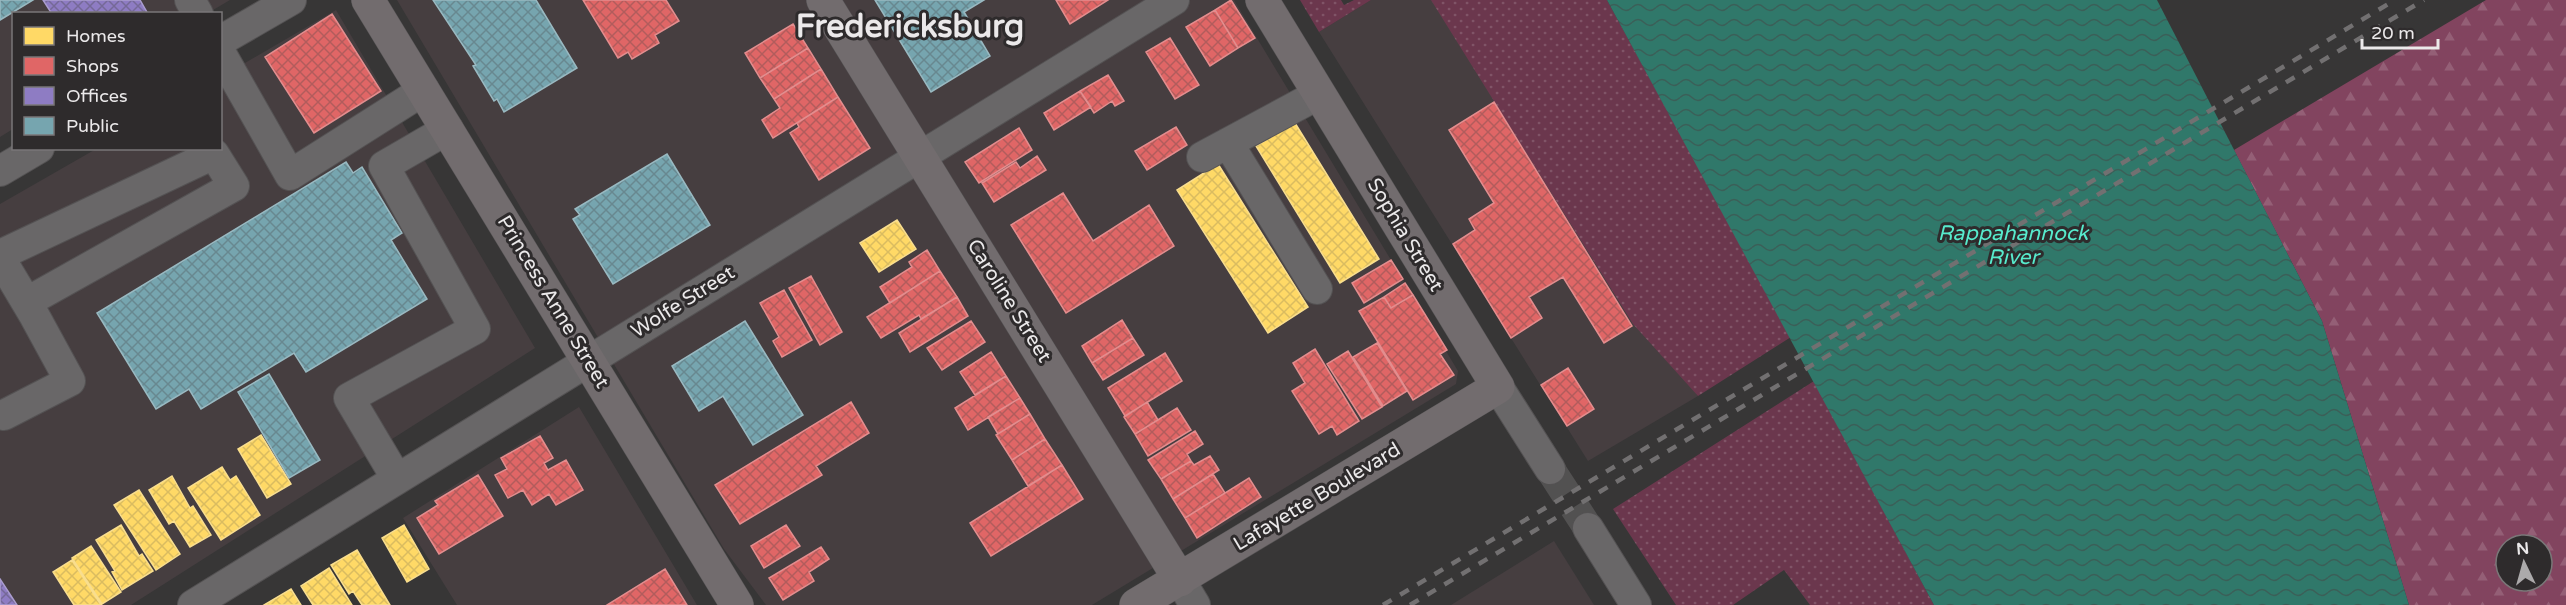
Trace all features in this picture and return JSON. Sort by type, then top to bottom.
[{"type":"main road","name":"Princess Anne Street","points":[[368,0],[737,605]]},
{"type":"main road","name":"Caroline Street","points":[[823,0],[1191,598]]},
{"type":"main road","name":"Sophia Street","points":[[1262,0],[1498,387]]},
{"type":"main road","name":"Lafayette Boulevard","points":[[1136,605],[1191,598],[1498,387]]},
{"type":"street","points":[[222,40],[291,0]]},
{"type":"street","name":"Wolfe Street","points":[[193,605],[1174,0]]},
{"type":"street","points":[[222,56],[290,175],[424,90]]},
{"type":"street","points":[[1317,289],[1215,150],[1319,94]]},
{"type":"street","points":[[397,479],[349,398],[475,329],[384,166],[448,129]]},
{"type":"street","points":[[0,171],[36,150]]},
{"type":"street","points":[[1,414],[70,381],[0,257],[214,154],[234,186],[27,302]]},
{"type":"street","name":"Sophia Street","points":[[1498,387],[1550,469]]},
{"type":"street","points":[[1588,528],[1636,605]]},
{"type":"shaded area","points":[[0,0],[230,0],[210,12],[12,12],[12,130],[0,137]]},
{"type":"shaded area","points":[[397,0],[1234,0],[1458,371],[1456,384],[1092,605],[766,605],[724,549]]},
{"type":"shaded area","points":[[1300,0],[1341,0],[1344,5],[1354,0],[1371,0],[1319,32]]},
{"type":"shaded area","points":[[1371,0],[1432,0],[1698,396],[1588,461],[1319,32]]},
{"type":"shaded area","points":[[1431,0],[1607,0],[1791,337],[1698,396],[1633,324]]},
{"type":"shaded area","points":[[336,10],[535,348],[131,605],[0,605],[0,204],[94,150],[222,150],[222,76]]},
{"type":"shaded area","points":[[1814,381],[1934,605],[1810,605],[1784,570],[1733,605],[1676,605],[1613,509]]},
{"type":"shaded area","points":[[579,407],[697,605],[457,605],[403,518]]},
{"type":"shaded area","points":[[1554,541],[1594,605],[1451,605]]},
{"type":"green space","points":[[2486,0],[2566,0],[2566,605],[2409,605],[2322,321],[2234,150]]},
{"type":"water","name":"Rappahannock River","points":[[1607,0],[2157,0],[2322,321],[2409,605],[1934,605]]},
{"type":"building: Homes","points":[[1295,123],[1379,259],[1340,283],[1256,146]]},
{"type":"building: Homes","points":[[1218,164],[1308,307],[1268,333],[1177,190]]},
{"type":"building: Homes","points":[[897,220],[916,249],[879,272],[860,243]]},
{"type":"building: Homes","points":[[261,435],[291,484],[267,498],[238,449]]},
{"type":"building: Homes","points":[[222,467],[230,480],[236,476],[260,515],[221,540],[188,488]]},
{"type":"building: Homes","points":[[172,476],[190,508],[193,506],[211,535],[190,547],[174,521],[169,524],[149,490]]},
{"type":"building: Homes","points":[[139,490],[180,554],[156,570],[114,505]]},
{"type":"building: Homes","points":[[121,525],[139,556],[142,554],[153,571],[122,590],[112,572],[115,571],[96,540]]},
{"type":"building: Homes","points":[[404,525],[429,569],[407,582],[382,538]]},
{"type":"building: Homes","points":[[91,546],[121,592],[102,604],[72,558]]},
{"type":"building: Homes","points":[[357,550],[390,605],[362,605],[353,591],[349,594],[331,565]]},
{"type":"building: Homes","points":[[72,560],[101,605],[74,605],[53,572]]},
{"type":"building: Homes","points":[[329,568],[352,605],[313,605],[301,586]]},
{"type":"building: Homes","points":[[291,589],[301,605],[264,605]]},
{"type":"building: Shops","points":[[583,0],[666,0],[679,21],[655,35],[659,43],[632,59],[628,52],[618,58]]},
{"type":"building: Shops","points":[[1056,0],[1108,0],[1070,24]]},
{"type":"building: Shops","points":[[1231,0],[1255,38],[1238,48],[1215,10]]},
{"type":"building: Shops","points":[[1215,10],[1238,48],[1210,66],[1186,27]]},
{"type":"building: Shops","points":[[332,14],[381,91],[314,133],[265,57]]},
{"type":"building: Shops","points":[[793,24],[808,48],[760,78],[745,53]]},
{"type":"building: Shops","points":[[1170,38],[1199,85],[1175,99],[1146,52]]},
{"type":"building: Shops","points":[[808,48],[821,69],[774,99],[760,78]]},
{"type":"building: Shops","points":[[821,69],[838,97],[773,138],[762,120],[780,108],[774,99]]},
{"type":"building: Shops","points":[[1108,75],[1124,101],[1115,106],[1112,101],[1094,113],[1080,91]]},
{"type":"building: Shops","points":[[1080,91],[1091,107],[1054,130],[1044,113]]},
{"type":"building: Shops","points":[[838,97],[870,148],[819,180],[790,133],[799,127],[797,123]]},
{"type":"building: Shops","points":[[1494,102],[1632,326],[1604,343],[1563,277],[1529,297],[1542,318],[1511,338],[1453,244],[1475,230],[1469,219],[1494,203],[1449,130]]},
{"type":"building: Shops","points":[[1176,127],[1187,145],[1147,170],[1135,151]]},
{"type":"building: Shops","points":[[1019,128],[1032,150],[979,183],[965,162]]},
{"type":"building: Shops","points":[[1037,156],[1046,170],[994,202],[982,183],[1016,162],[1020,168]]},
{"type":"building: Shops","points":[[1063,193],[1093,241],[1149,205],[1174,246],[1066,313],[1011,225]]},
{"type":"building: Shops","points":[[927,250],[940,271],[890,303],[880,287],[912,267],[909,262]]},
{"type":"building: Shops","points":[[1391,260],[1403,279],[1364,303],[1352,283]]},
{"type":"building: Shops","points":[[940,271],[957,297],[921,319],[919,315],[881,338],[867,317]]},
{"type":"building: Shops","points":[[811,276],[842,332],[820,345],[789,288]]},
{"type":"building: Shops","points":[[1405,283],[1413,295],[1391,308],[1384,297]]},
{"type":"building: Shops","points":[[784,290],[812,340],[782,357],[773,341],[779,337],[760,303]]},
{"type":"building: Shops","points":[[1413,295],[1447,350],[1440,354],[1454,375],[1413,400],[1359,311],[1384,297],[1391,308]]},
{"type":"building: Shops","points":[[957,297],[968,316],[910,352],[899,333]]},
{"type":"building: Shops","points":[[1122,320],[1133,338],[1092,363],[1082,346]]},
{"type":"building: Shops","points":[[971,321],[985,342],[942,370],[927,348]]},
{"type":"building: Shops","points":[[1133,338],[1144,355],[1103,380],[1092,363]]},
{"type":"building: Shops","points":[[1377,343],[1407,391],[1383,406],[1353,357]]},
{"type":"building: Shops","points":[[1315,349],[1359,421],[1337,435],[1332,426],[1319,434],[1292,391],[1305,383],[1293,363]]},
{"type":"building: Shops","points":[[1348,351],[1382,407],[1362,419],[1327,364]]},
{"type":"building: Shops","points":[[991,352],[1006,376],[975,395],[960,372]]},
{"type":"building: Shops","points":[[1165,353],[1182,381],[1125,416],[1108,388]]},
{"type":"building: Shops","points":[[1568,368],[1594,409],[1567,426],[1541,385]]},
{"type":"building: Shops","points":[[1006,376],[1020,398],[968,430],[955,408]]},
{"type":"building: Shops","points":[[1020,398],[1030,414],[998,434],[988,417]]},
{"type":"building: Shops","points":[[851,402],[869,433],[816,466],[822,475],[740,524],[715,485]]},
{"type":"building: Shops","points":[[1147,402],[1158,420],[1135,434],[1124,417]]},
{"type":"building: Shops","points":[[1177,408],[1191,430],[1148,456],[1135,434]]},
{"type":"building: Shops","points":[[1030,414],[1045,439],[1012,460],[996,435]]},
{"type":"building: Shops","points":[[1195,431],[1203,444],[1187,454],[1191,461],[1161,479],[1148,460]]},
{"type":"building: Shops","points":[[540,436],[553,458],[544,463],[548,470],[566,460],[583,490],[556,505],[549,494],[532,505],[523,490],[508,498],[495,475],[507,469],[501,458]]},
{"type":"building: Shops","points":[[1045,439],[1062,465],[1028,486],[1012,460]]},
{"type":"building: Shops","points":[[1210,456],[1219,470],[1173,499],[1161,479],[1191,461],[1194,465]]},
{"type":"building: Shops","points":[[1062,465],[1083,499],[991,556],[970,523]]},
{"type":"building: Shops","points":[[1213,474],[1225,493],[1185,518],[1173,499]]},
{"type":"building: Shops","points":[[478,475],[503,516],[439,554],[417,518],[438,505],[435,501]]},
{"type":"building: Shops","points":[[1249,478],[1261,497],[1197,538],[1185,518]]},
{"type":"building: Shops","points":[[786,525],[800,546],[764,568],[751,546]]},
{"type":"building: Shops","points":[[821,547],[829,559],[809,572],[814,581],[783,600],[769,578]]},
{"type":"building: Shops","points":[[665,569],[687,605],[607,605]]},
{"type":"building: Offices","points":[[43,0],[140,0],[147,12],[51,12]]},
{"type":"building: Offices","points":[[0,579],[17,605],[0,605]]},
{"type":"building: Public","points":[[0,0],[33,0],[12,12],[0,20]]},
{"type":"building: Public","points":[[433,0],[536,0],[577,68],[504,112],[497,99],[494,101],[473,66],[476,65]]},
{"type":"building: Public","points":[[875,0],[984,0],[964,12],[990,56],[931,92]]},
{"type":"building: Public","points":[[667,154],[710,225],[613,284],[573,219],[580,215],[575,209]]},
{"type":"building: Public","points":[[346,162],[353,173],[362,167],[402,233],[391,240],[427,299],[306,372],[294,353],[201,409],[189,389],[156,409],[97,313]]},
{"type":"building: Public","points":[[745,321],[803,415],[753,445],[723,396],[699,411],[672,366]]},
{"type":"building: Public","points":[[269,374],[320,460],[289,478],[238,392]]},
{"type":"tunnel","points":[[1550,469],[1588,528]]},
{"type":"railway","points":[[1383,605],[2395,0]]},
{"type":"railway","points":[[1410,605],[2424,0]]},
{"type":"district","name":"Fredericksburg","points":[[910,27]]}]
